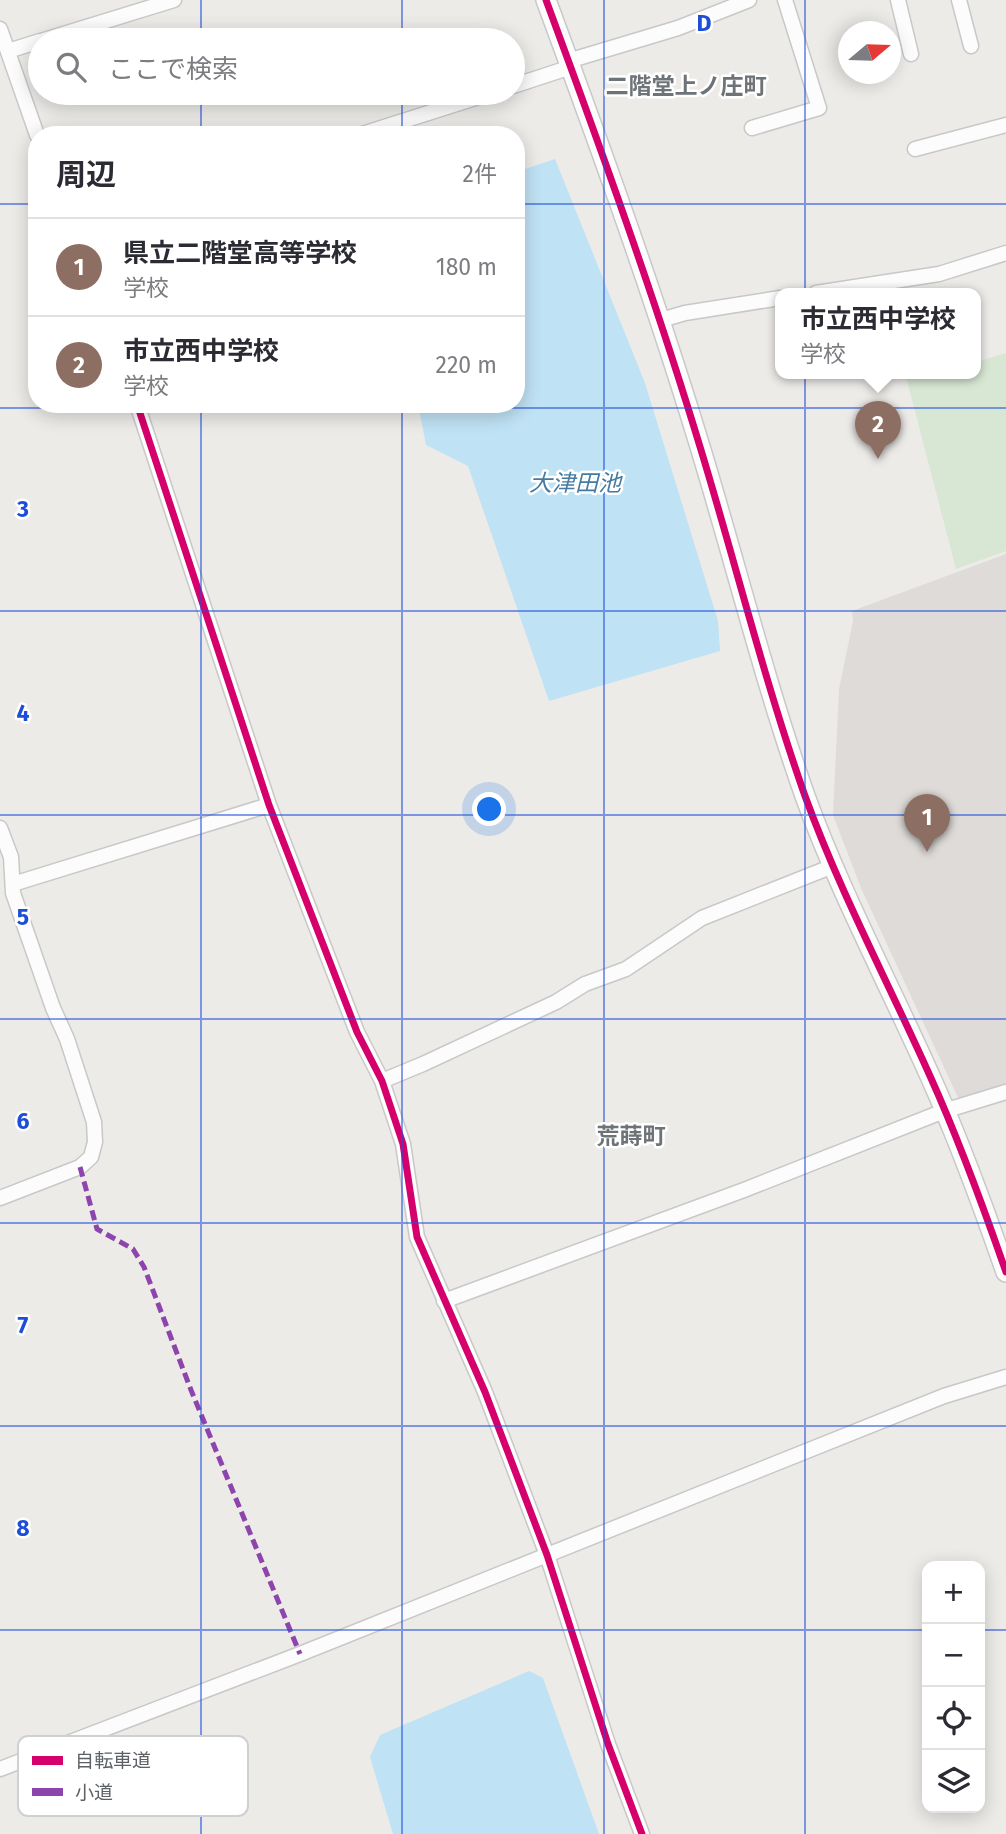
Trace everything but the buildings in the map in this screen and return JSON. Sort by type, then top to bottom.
[{"type":"street","points":[[84,28],[174,0]]},
{"type":"street","points":[[546,0],[623,207],[661,320],[783,728],[806,796],[833,866],[976,1187],[1006,1272]]},
{"type":"street","points":[[525,81],[749,0]]},
{"type":"street","points":[[752,128],[819,108],[785,0]]},
{"type":"street","points":[[898,0],[911,54]]},
{"type":"street","points":[[959,0],[971,46]]},
{"type":"street","points":[[0,29],[34,126]]},
{"type":"street","points":[[5,49],[28,44]]},
{"type":"street","points":[[387,126],[453,105]]},
{"type":"street","points":[[915,149],[1006,125]]},
{"type":"street","points":[[849,288],[939,274],[1006,253]]},
{"type":"street","points":[[661,320],[685,313],[775,299]]},
{"type":"street","points":[[140,413],[269,805],[357,1032],[382,1081],[403,1144],[417,1237],[485,1392],[547,1555],[608,1744],[642,1834]]},
{"type":"street","points":[[13,884],[269,805]]},
{"type":"street","points":[[0,828],[11,858],[13,893],[53,1008],[67,1039],[94,1122],[95,1142],[91,1157],[80,1167],[0,1198]]},
{"type":"street","points":[[382,1081],[556,1002],[585,984],[626,969],[702,918],[833,866]]},
{"type":"street","points":[[444,1301],[744,1190],[944,1111],[1006,1092]]},
{"type":"street","points":[[86,1736],[299,1654],[932,1401],[1006,1377]]},
{"type":"street","points":[[0,1769],[18,1762]]},
{"type":"shaded area","points":[[1006,554],[1006,1087],[960,1102],[861,888],[833,815],[839,689],[853,621],[852,611]]},
{"type":"green space","points":[[1006,353],[1006,551],[956,569],[907,379],[981,379],[981,360]]},
{"type":"water","name":"大津田池","points":[[555,159],[645,383],[718,621],[720,651],[549,701],[468,466],[426,445],[420,413],[525,413],[525,169]]},
{"type":"water","points":[[529,1671],[543,1678],[599,1834],[393,1834],[370,1757],[380,1735]]},
{"type":"marked path","points":[[80,1167],[97,1229],[133,1249],[144,1267],[191,1390],[300,1654]]},
{"type":"cycle path","points":[[546,0],[665,337],[805,796],[849,902],[941,1100],[1006,1272]]},
{"type":"cycle path","points":[[140,413],[269,805],[357,1032],[382,1081],[403,1144],[417,1237],[485,1392],[547,1555],[608,1744],[642,1834]]},
{"type":"place","name":"市立西中学校","points":[[878,459]]},
{"type":"place","name":"県立二階堂高等学校","points":[[927,852]]},
{"type":"district","name":"二階堂上ノ庄町","points":[[686,86]]},
{"type":"district","name":"荒蒔町","points":[[631,1136]]}]
